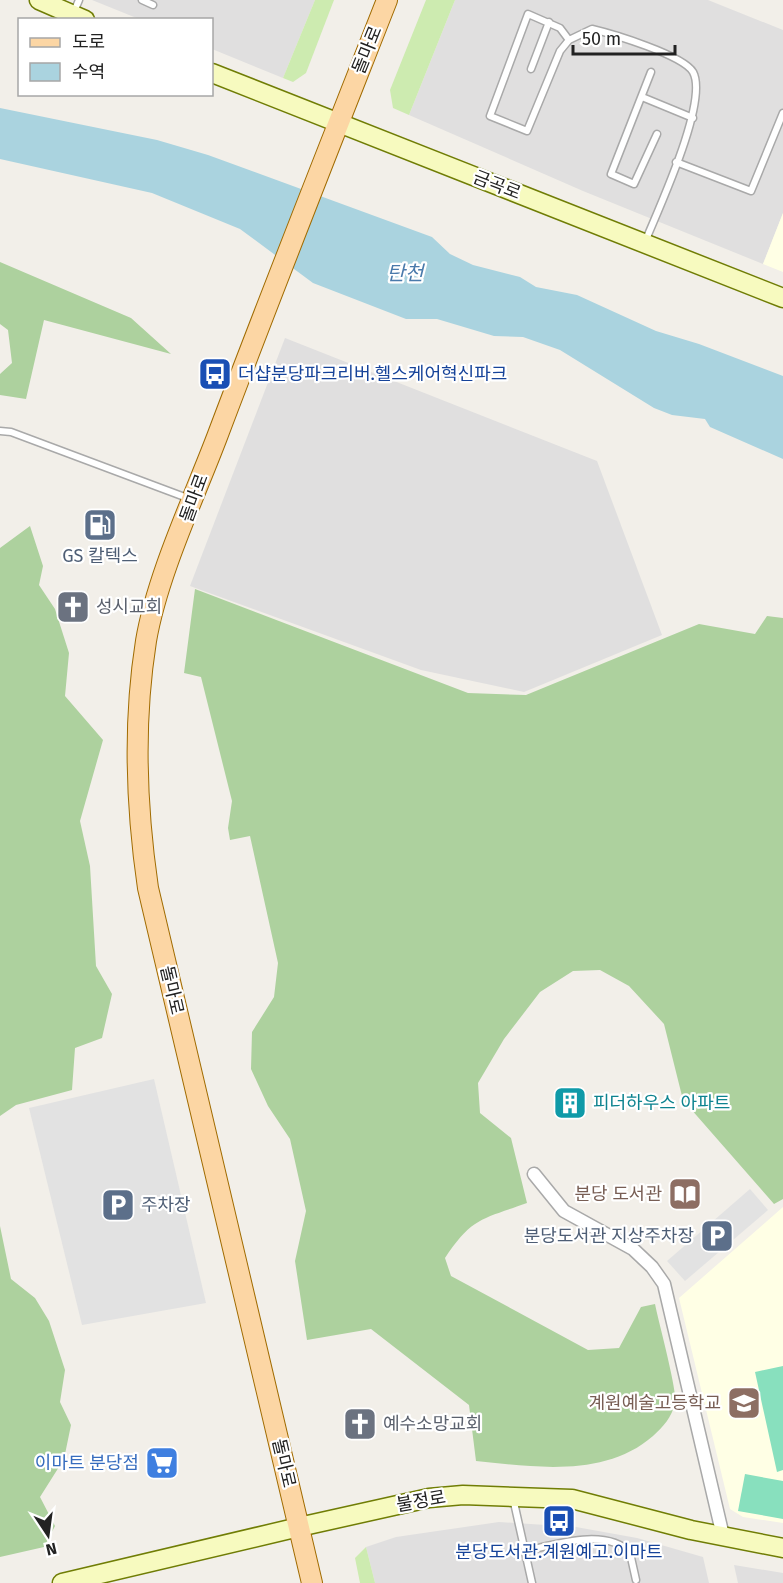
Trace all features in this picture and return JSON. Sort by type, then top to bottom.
[{"type":"main road","points":[[39,0],[79,11]]},
{"type":"main road","name":"돌마로","points":[[312,1583],[148,888],[142,843],[137,722],[147,639],[157,597],[387,0]]},
{"type":"main road","name":"금곡로","points":[[213,74],[783,298]]},
{"type":"main road","name":"불정로","points":[[62,1583],[83,1581],[299,1527],[429,1498],[463,1495],[572,1499],[723,1536],[783,1548]]},
{"type":"street","points":[[534,1174],[564,1211],[608,1239],[633,1249],[652,1267],[664,1284],[723,1536]]},
{"type":"lane","points":[[142,0],[153,5]]},
{"type":"lane","points":[[569,40],[560,28],[528,14],[490,116],[527,131],[560,51],[569,40],[592,29],[678,59],[693,73],[697,89],[693,118],[644,243]]},
{"type":"lane","points":[[531,69],[549,22]]},
{"type":"lane","points":[[651,72],[611,174],[634,184],[657,134]]},
{"type":"lane","points":[[642,97],[693,118]]},
{"type":"lane","points":[[676,162],[751,191],[783,113]]},
{"type":"lane","points":[[0,431],[12,432],[193,500]]},
{"type":"lane","points":[[512,1495],[532,1583]]},
{"type":"lane","points":[[525,1551],[584,1538],[613,1544],[630,1553],[636,1580]]},
{"type":"shaded area","points":[[92,0],[315,0],[283,78],[213,49],[213,18],[137,18]]},
{"type":"shaded area","points":[[455,0],[708,0],[783,30],[783,213],[763,264],[583,191],[409,115]]},
{"type":"shaded area","points":[[783,213],[783,272],[763,264]]},
{"type":"shaded area","points":[[285,338],[597,461],[662,635],[524,692],[421,670],[190,586]]},
{"type":"shaded area","name":"주차장","points":[[154,1079],[206,1303],[82,1325],[29,1108]]},
{"type":"shaded area","name":"분당도서관 지상주차장","points":[[750,1189],[768,1210],[685,1281],[667,1261]]},
{"type":"shaded area","name":"계원예술고등학교","points":[[783,1207],[783,1523],[743,1517],[730,1509],[679,1298]]},
{"type":"shaded area","points":[[499,1522],[576,1527],[637,1538],[703,1557],[709,1583],[375,1583],[366,1547],[396,1537]]},
{"type":"shaded area","points":[[734,1565],[783,1573],[783,1583],[738,1583]]},
{"type":"green space","points":[[315,0],[334,0],[306,73],[293,82],[283,78]]},
{"type":"green space","points":[[426,0],[455,0],[409,115],[393,108],[390,90]]},
{"type":"green space","points":[[0,262],[131,318],[171,354],[44,320],[26,399],[0,395],[0,374],[12,363],[8,330],[0,324]]},
{"type":"green space","points":[[30,526],[43,566],[39,585],[55,609],[69,653],[65,696],[103,740],[80,821],[90,866],[96,966],[112,994],[102,1038],[75,1048],[72,1090],[16,1105],[0,1116],[0,548]]},
{"type":"green space","points":[[195,589],[468,693],[526,695],[699,624],[755,634],[767,616],[783,618],[783,1199],[774,1204],[683,1100],[664,1024],[629,986],[600,970],[573,971],[540,992],[504,1039],[478,1083],[480,1113],[511,1138],[527,1203],[489,1217],[471,1227],[445,1258],[451,1276],[588,1350],[619,1348],[641,1307],[655,1304],[671,1372],[675,1403],[664,1425],[634,1449],[591,1464],[568,1466],[521,1466],[476,1461],[469,1405],[371,1329],[307,1340],[295,1261],[306,1211],[290,1139],[268,1106],[251,1069],[252,1032],[274,997],[278,963],[250,836],[230,840],[228,828],[232,801],[201,677],[184,673]]},
{"type":"green space","points":[[0,1226],[11,1279],[35,1298],[49,1321],[65,1370],[60,1402],[71,1425],[64,1459],[40,1497],[55,1526],[44,1547],[0,1557]]},
{"type":"green space","points":[[783,1366],[783,1470],[777,1472],[755,1372]]},
{"type":"green space","points":[[745,1474],[783,1481],[783,1519],[738,1511]]},
{"type":"green space","points":[[366,1547],[375,1583],[360,1583],[355,1558]]},
{"type":"water","name":"탄천","points":[[0,108],[157,140],[208,155],[432,237],[450,254],[473,265],[520,277],[536,287],[577,295],[656,331],[699,344],[783,376],[783,459],[710,427],[705,419],[672,415],[654,408],[560,350],[523,337],[494,336],[437,319],[406,319],[313,283],[240,229],[152,193],[0,159]]},
{"type":"place","name":"더샵분당파크리버.헬스케어혁신파크","points":[[215,374]]},
{"type":"place","name":"GS 칼텍스","points":[[100,525]]},
{"type":"place","name":"성시교회","points":[[73,607]]},
{"type":"place","name":"피더하우스 아파트","points":[[570,1103]]},
{"type":"place","name":"분당 도서관","points":[[685,1194]]},
{"type":"place","name":"주차장","points":[[118,1205]]},
{"type":"place","name":"분당도서관 지상주차장","points":[[717,1236]]},
{"type":"place","name":"계원예술고등학교","points":[[744,1403]]},
{"type":"place","name":"예수소망교회","points":[[360,1424]]},
{"type":"place","name":"이마트 분당점","points":[[162,1463]]},
{"type":"place","name":"분당도서관.계원예고.이마트","points":[[559,1521]]}]
